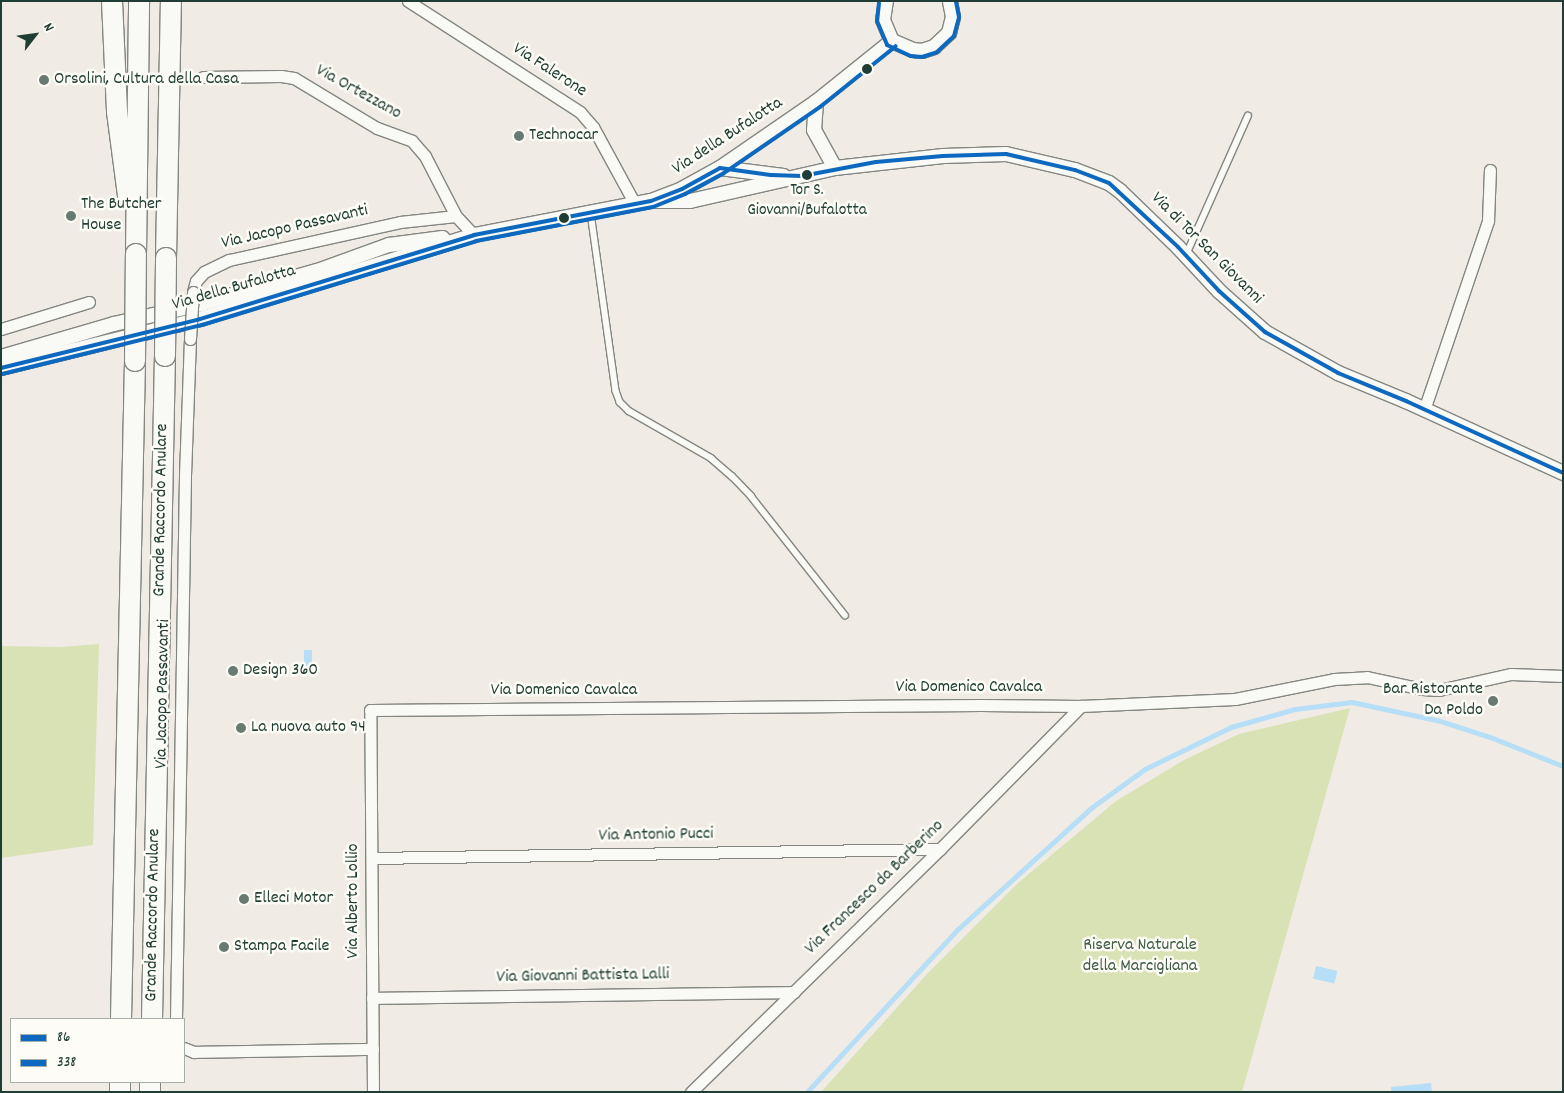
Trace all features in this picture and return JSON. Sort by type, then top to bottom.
[{"type":"highway","points":[[112,1],[119,134],[126,191],[137,225]]},
{"type":"highway","name":"Grande Raccordo Anulare","points":[[121,1018],[135,361],[139,1]]},
{"type":"highway","name":"Grande Raccordo Anulare","points":[[152,1018],[171,1]]},
{"type":"street","name":"Via Falerone","points":[[408,1],[580,112],[593,127],[635,204]]},
{"type":"street","points":[[886,1],[884,20],[892,41],[913,50],[922,50],[941,42],[949,33],[953,17],[950,1]]},
{"type":"street","name":"Via della Bufalotta","points":[[1,357],[114,324],[201,304],[316,271],[389,245],[414,240],[474,235],[651,201],[682,189],[720,168],[816,102],[892,41]]},
{"type":"street","name":"Via Ortezzano","points":[[203,77],[281,76],[294,78],[378,128],[412,141],[425,156],[456,216],[474,235]]},
{"type":"street","points":[[816,102],[814,130],[835,168]]},
{"type":"street","name":"Via di Tor San Giovanni","points":[[802,176],[835,168],[943,156],[1006,154],[1076,170],[1108,183],[1120,191],[1186,255],[1219,292],[1265,332],[1338,374],[1424,410],[1563,473]]},
{"type":"street","points":[[720,168],[771,175],[802,176]]},
{"type":"street","points":[[1424,410],[1488,220],[1490,170]]},
{"type":"street","points":[[651,201],[690,201],[802,176]]},
{"type":"street","name":"Via Jacopo Passavanti","points":[[176,1018],[185,474],[190,339],[196,281],[204,272],[229,260],[400,222],[456,216]]},
{"type":"street","name":"Via della Bufalotta","points":[[1,368],[200,319],[474,235]]},
{"type":"street","points":[[1,329],[89,302]]},
{"type":"street","name":"Via Domenico Cavalca","points":[[370,710],[981,705],[1081,706],[1235,699],[1334,679],[1359,677],[1422,689],[1439,690],[1510,674],[1563,676]]},
{"type":"street","name":"Via Francesco da Barberino","points":[[691,1092],[940,849],[1081,706]]},
{"type":"street","name":"Via Alberto Lollio","points":[[370,710],[373,1092]]},
{"type":"street","name":"Via Antonio Pucci","points":[[372,858],[940,849]]},
{"type":"street","name":"Via Giovanni Battista Lalli","points":[[372,998],[794,992]]},
{"type":"street","points":[[185,1048],[194,1052],[373,1049]]},
{"type":"lane","points":[[1186,255],[1248,116]]},
{"type":"lane","points":[[591,213],[616,391],[620,402],[629,411],[711,458],[732,476],[751,496],[846,614]]},
{"type":"green space","points":[[99,644],[93,845],[1,858],[1,646],[60,647]]},
{"type":"green space","name":"Riserva Naturale della Marcigliana","points":[[1350,708],[1242,1092],[821,1092],[927,974],[1018,883],[1116,801],[1184,760],[1239,734]]},
{"type":"water","points":[[304,650],[312,650],[312,671],[304,671]]},
{"type":"water","points":[[1316,966],[1337,971],[1335,984],[1313,979]]},
{"type":"water","points":[[1431,1083],[1432,1092],[1391,1092],[1391,1087]]},
{"type":"waterway","points":[[807,1092],[957,930],[1091,808],[1145,769],[1231,727],[1295,709],[1352,702],[1437,720],[1493,738],[1563,766]]},
{"type":"transit line","name":"338","points":[[879,3],[877,21],[887,45],[911,56],[922,57],[937,52],[954,36],[959,17],[956,1]]},
{"type":"transit line","name":"338","points":[[2,374],[202,325],[476,241],[653,207],[685,194],[724,173],[820,107],[896,46]]},
{"type":"transit line","name":"86","points":[[1,368],[200,319],[474,235],[651,201],[682,189],[720,168],[771,175],[802,176],[876,162],[943,156],[1006,154],[1075,170],[1109,183],[1178,247],[1219,291],[1265,332],[1338,373],[1406,401],[1563,473]]},
{"type":"place","name":"Orsolini, Cultura della Casa","points":[[44,80]]},
{"type":"place","name":"Technocar","points":[[519,136]]},
{"type":"place","name":"Tor S. Giovanni/Bufalotta","points":[[807,175]]},
{"type":"place","name":"The Butcher House","points":[[71,216]]},
{"type":"place","name":"Design 360","points":[[233,671]]},
{"type":"place","name":"Bar Ristorante Da Poldo","points":[[1493,701]]},
{"type":"place","name":"La nuova auto 94","points":[[241,728]]},
{"type":"place","name":"Elleci Motor","points":[[244,899]]},
{"type":"place","name":"Stampa Facile","points":[[224,947]]}]
